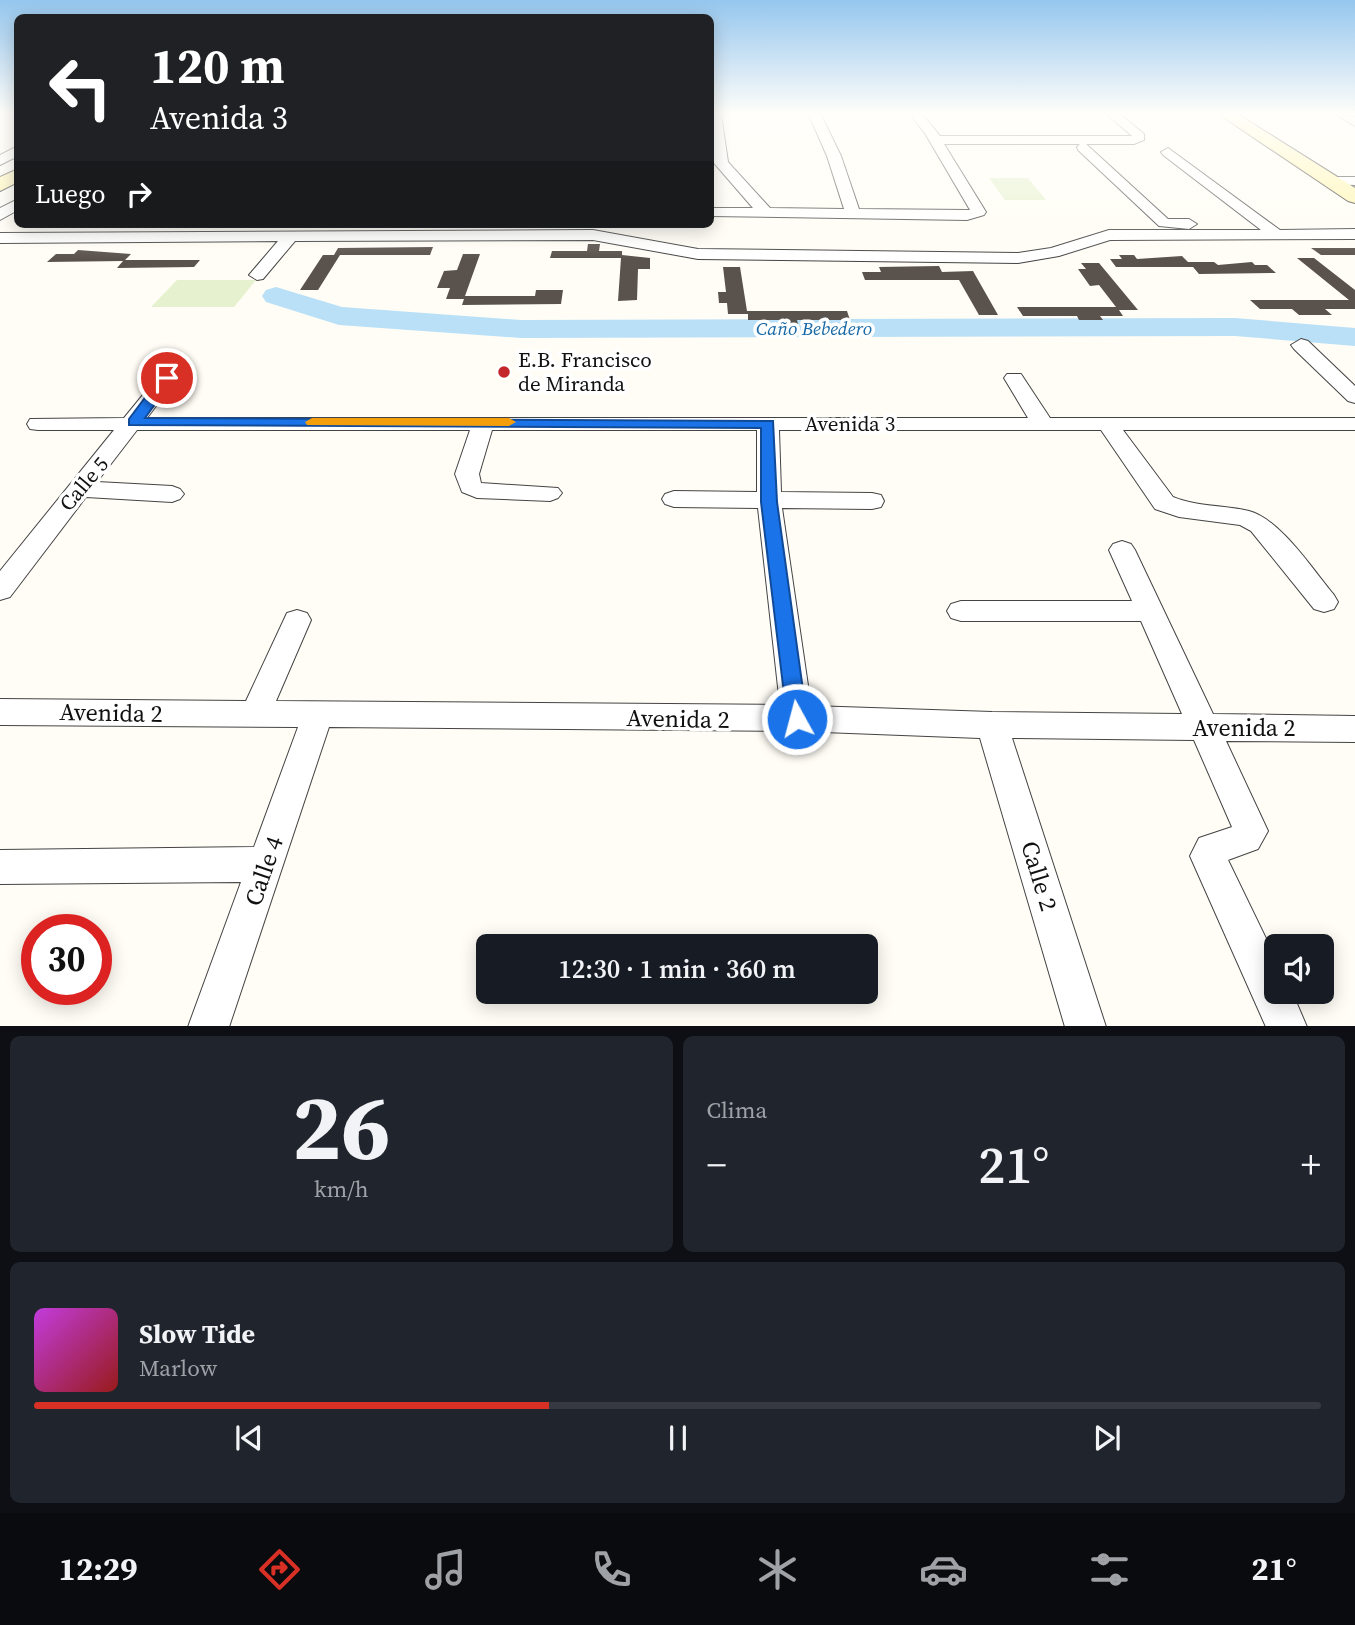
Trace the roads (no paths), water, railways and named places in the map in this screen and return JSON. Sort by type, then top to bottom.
[{"type":"main road","points":[[1310,163],[1345,183]]},
{"type":"main road","points":[[1313,163],[1345,183],[1355,197]]},
{"type":"street","points":[[721,163],[765,212]]},
{"type":"street","points":[[836,163],[853,215]]},
{"type":"street","points":[[714,212],[853,215],[967,215],[979,212],[950,163]]},
{"type":"street","points":[[1100,163],[1164,223],[1176,225],[1259,222]]},
{"type":"street","points":[[1182,163],[1276,234]]},
{"type":"street","points":[[593,235],[622,228]]},
{"type":"street","points":[[650,231],[665,249]]},
{"type":"street","points":[[0,239],[593,235],[635,240],[665,249],[698,254],[1018,258],[1053,253],[1109,235],[1355,234]]},
{"type":"street","points":[[257,275],[290,237]]},
{"type":"street","points":[[1301,345],[1355,397]]},
{"type":"street","name":"Calle 5","points":[[0,590],[167,378]]},
{"type":"street","points":[[1014,378],[1043,424]]},
{"type":"street","points":[[484,422],[467,474],[470,487],[477,490],[550,493]]},
{"type":"street","name":"Avenida 3","points":[[38,424],[1355,424]]},
{"type":"street","points":[[768,424],[769,502],[797,719]]},
{"type":"street","points":[[1108,424],[1164,503],[1179,509],[1245,518],[1261,525],[1324,602]]},
{"type":"street","points":[[79,489],[172,494]]},
{"type":"street","points":[[674,499],[872,501]]},
{"type":"street","points":[[1122,551],[1251,831],[1246,838],[1210,850],[1208,856],[1287,1026]]},
{"type":"street","points":[[961,611],[1151,611]]},
{"type":"street","points":[[255,715],[297,620]]},
{"type":"street","name":"Avenida 2","points":[[0,712],[797,719],[992,725],[1355,729]]},
{"type":"street","name":"Calle 4","points":[[208,1026],[318,715]]},
{"type":"street","name":"Calle 2","points":[[992,725],[1086,1026]]},
{"type":"street","points":[[0,867],[267,864]]},
{"type":"waterway","name":"Caño Bebedero","points":[[276,296],[339,316],[521,329],[1235,327],[1355,337]]},
{"type":"place","name":"E.B. Francisco de Miranda","points":[[504,372]]}]
